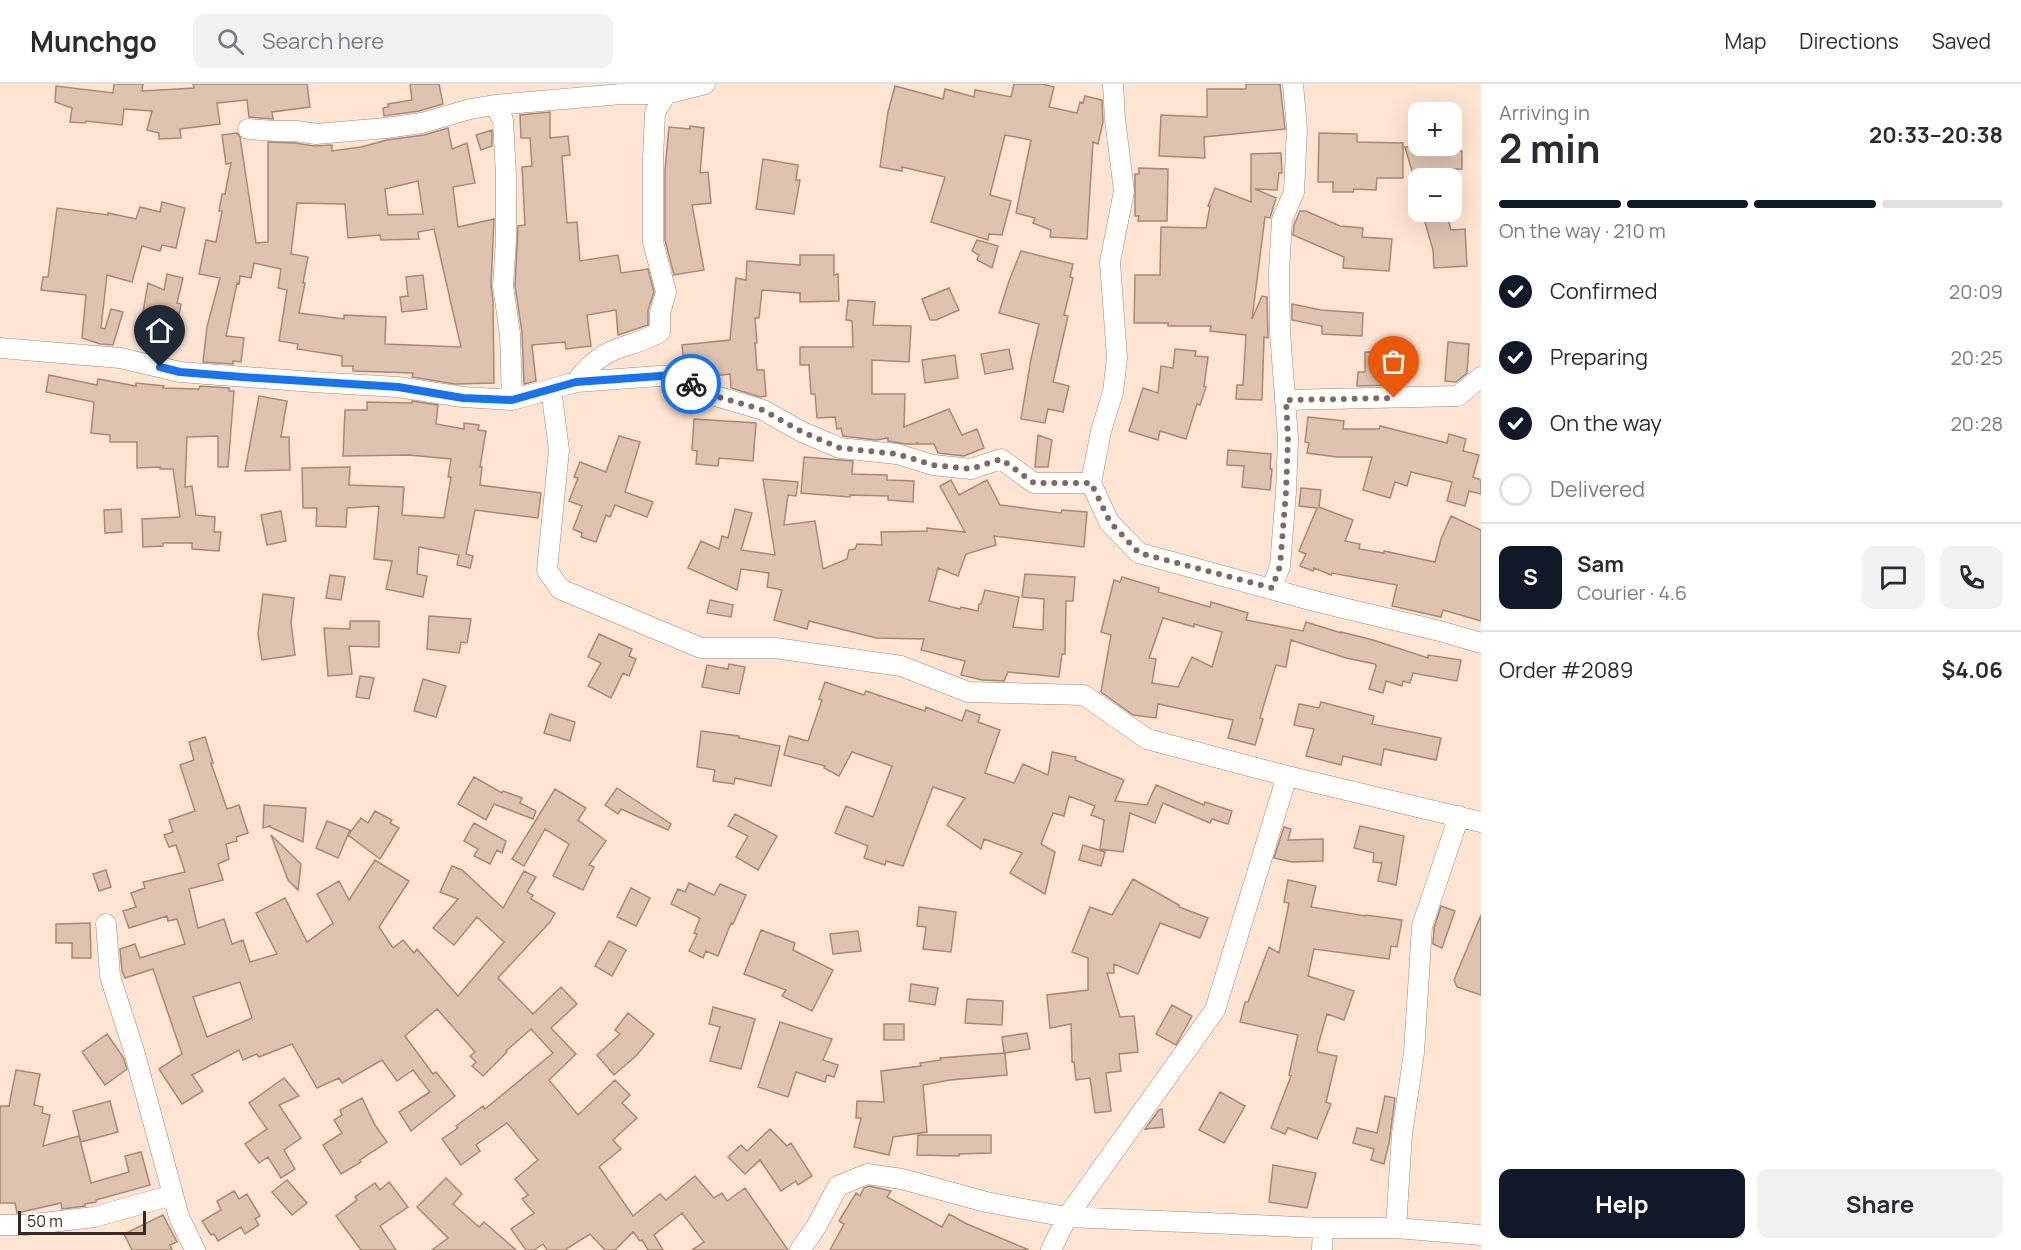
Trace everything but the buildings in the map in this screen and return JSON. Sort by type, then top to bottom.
[{"type":"street","points":[[248,129],[296,130],[316,134],[386,128],[422,123],[495,105],[621,94],[666,94],[705,84]]},
{"type":"street","points":[[1113,84],[1124,191],[1110,262],[1118,358],[1113,392],[1101,431],[1091,483],[1110,522],[1139,553],[1318,602],[1481,643]]},
{"type":"street","points":[[1272,588],[1280,566],[1286,492],[1288,438],[1280,332],[1279,272],[1282,220],[1294,192],[1297,129],[1293,84]]},
{"type":"street","points":[[576,382],[585,370],[608,352],[646,341],[660,332],[660,312],[666,292],[653,242],[652,160],[655,112],[666,94]]},
{"type":"street","points":[[495,105],[503,120],[506,175],[503,286],[510,334],[512,400]]},
{"type":"street","points":[[0,348],[120,358],[180,372],[398,387],[463,398],[512,400],[576,382],[674,375],[712,395],[763,410],[802,432],[840,448],[897,454],[933,465],[971,469],[1001,459],[1034,483],[1091,483]]},
{"type":"street","points":[[1286,400],[1458,396],[1481,376]]},
{"type":"street","points":[[551,389],[560,450],[547,570],[560,589],[701,648],[775,648],[901,666],[968,692],[1084,695],[1147,739],[1287,776],[1481,822]]},
{"type":"street","points":[[1052,1250],[1067,1217],[1215,1010],[1287,776]]},
{"type":"street","points":[[1396,1228],[1402,1134],[1414,1053],[1422,926],[1459,816]]},
{"type":"street","points":[[106,924],[110,976],[134,1051],[179,1217],[195,1250]]},
{"type":"street","points":[[800,1250],[816,1227],[838,1186],[867,1174],[902,1179],[986,1202],[1067,1217],[1323,1228],[1396,1228],[1481,1235]]},
{"type":"street","points":[[0,1225],[26,1225],[94,1216],[173,1195]]},
{"type":"street","points":[[1322,1250],[1323,1228]]},
{"type":"way so far","points":[[691,384],[712,395],[763,410],[802,432],[840,448],[897,454],[933,465],[971,469],[1001,459],[1034,483],[1091,483],[1110,522],[1139,553],[1272,588],[1280,566],[1286,492],[1288,438],[1286,400],[1394,398]]},
{"type":"route","points":[[160,367],[180,372],[398,387],[463,398],[512,400],[576,382],[674,375],[691,384]]}]
